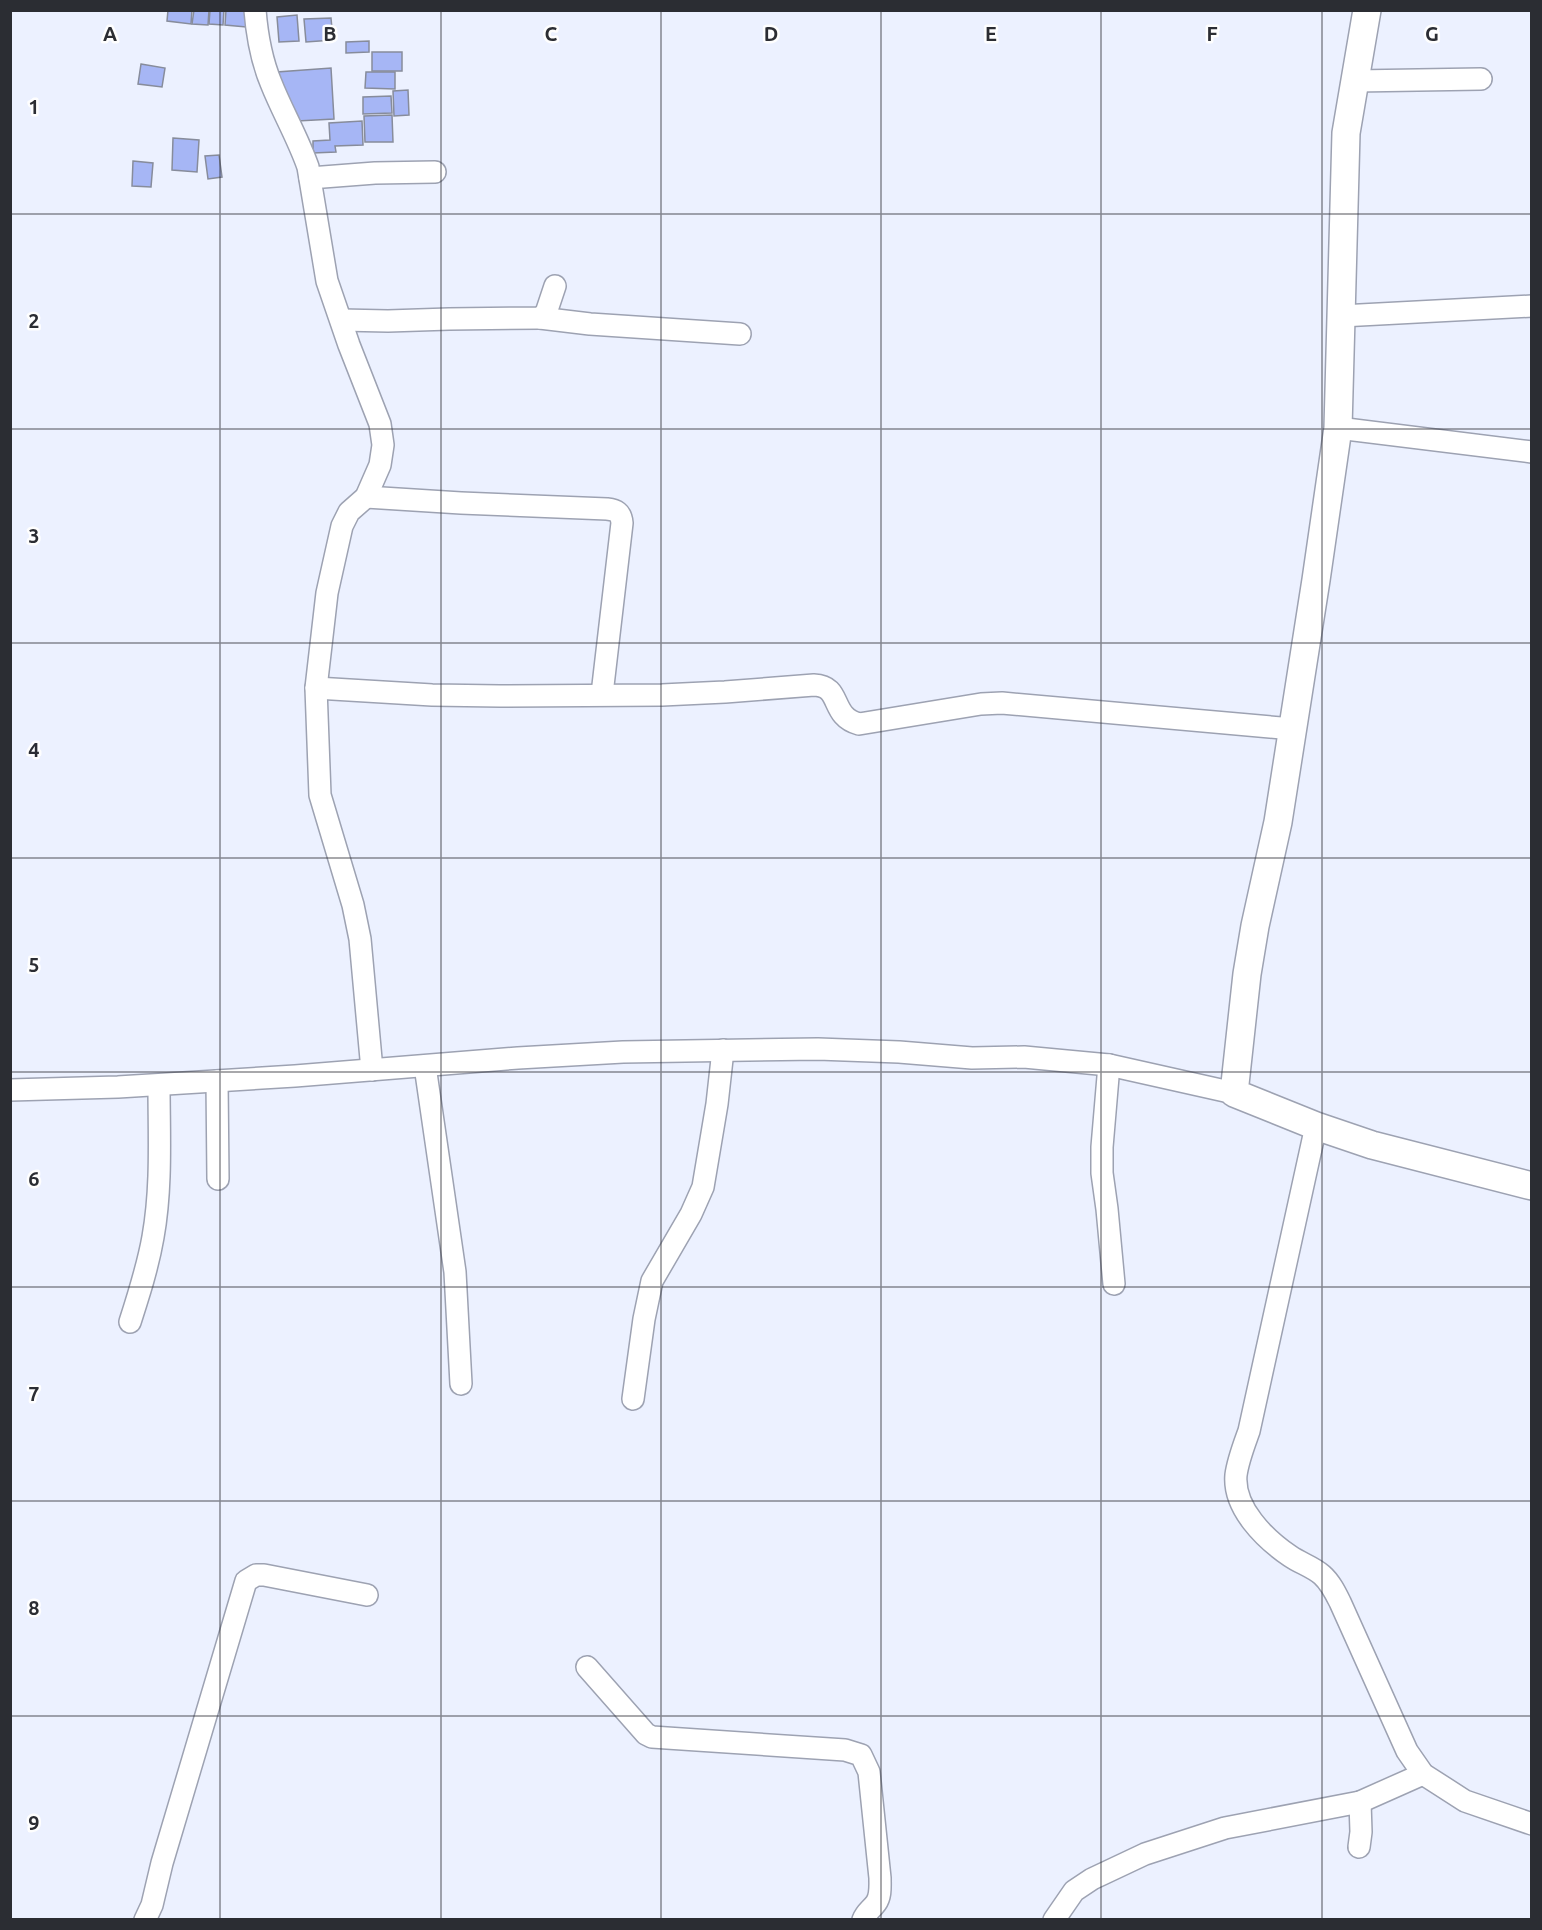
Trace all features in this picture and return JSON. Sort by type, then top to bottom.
[{"type":"street","points":[[255,10],[257,36],[263,61],[302,150],[310,178],[327,281],[380,424],[383,445],[380,465],[366,497],[349,512],[342,526],[327,593],[316,688],[320,795],[353,904],[360,939],[372,1070]]},
{"type":"street","points":[[1234,1093],[1250,955],[1278,822],[1338,428],[1346,133],[1367,10]]},
{"type":"street","points":[[1355,81],[1481,79]]},
{"type":"street","points":[[310,178],[375,172],[435,172]]},
{"type":"street","points":[[540,318],[546,313],[555,286]]},
{"type":"street","points":[[1341,316],[1532,306]]},
{"type":"street","points":[[341,320],[540,318],[590,324],[740,334]]},
{"type":"street","points":[[1338,428],[1532,452]]},
{"type":"street","points":[[366,497],[607,509],[620,513],[622,523],[602,694]]},
{"type":"street","points":[[316,688],[432,695],[602,694],[704,693],[822,685],[831,692],[842,714],[851,722],[859,724],[981,704],[1002,703],[1293,729]]},
{"type":"street","points":[[633,1399],[644,1319],[652,1281],[691,1214],[703,1187],[717,1104],[723,1050]]},
{"type":"street","points":[[10,1090],[217,1081],[623,1052],[863,1050],[972,1059],[1024,1057],[1109,1065],[1234,1093],[1316,1126],[1372,1145],[1532,1186]]},
{"type":"street","points":[[1109,1065],[1102,1173],[1114,1284]]},
{"type":"street","points":[[425,1066],[455,1272],[461,1384]]},
{"type":"street","points":[[217,1081],[219,1179]]},
{"type":"street","points":[[130,1322],[154,1236],[159,1166],[159,1084]]},
{"type":"street","points":[[1316,1126],[1249,1431],[1240,1456],[1236,1477],[1239,1496],[1251,1522],[1270,1541],[1291,1557],[1321,1574],[1332,1586],[1407,1750],[1423,1774],[1465,1801],[1532,1824]]},
{"type":"street","points":[[145,1920],[152,1905],[165,1852],[246,1581],[256,1575],[264,1575],[367,1595]]},
{"type":"street","points":[[587,1666],[626,1712],[652,1737],[845,1750],[861,1755],[869,1772],[880,1878],[880,1893],[876,1903],[865,1914],[863,1920]]},
{"type":"street","points":[[1054,1920],[1074,1891],[1092,1879],[1145,1854],[1225,1828],[1359,1802],[1423,1774]]},
{"type":"street","points":[[1359,1802],[1361,1832],[1359,1847]]},
{"type":"building","points":[[168,10],[192,10],[191,24],[167,21]]},
{"type":"building","points":[[194,10],[209,10],[208,25],[192,24]]},
{"type":"building","points":[[210,10],[224,10],[223,25],[209,24]]},
{"type":"building","points":[[226,10],[247,10],[246,27],[225,25]]},
{"type":"building","points":[[297,15],[299,41],[279,42],[277,17]]},
{"type":"building","points":[[331,18],[333,40],[306,42],[304,19]]},
{"type":"building","points":[[369,41],[369,52],[346,53],[346,42]]},
{"type":"building","points":[[372,52],[402,52],[402,71],[372,71]]},
{"type":"building","points":[[141,64],[165,68],[162,87],[138,84]]},
{"type":"building","points":[[331,68],[334,119],[297,121],[277,72]]},
{"type":"building","points":[[366,72],[395,72],[395,89],[365,88]]},
{"type":"building","points":[[408,90],[409,115],[394,116],[393,91]]},
{"type":"building","points":[[391,96],[392,113],[363,114],[363,97]]},
{"type":"building","points":[[392,115],[393,142],[365,142],[364,116]]},
{"type":"building","points":[[362,121],[363,145],[335,146],[336,152],[313,153],[313,141],[330,140],[329,123]]},
{"type":"building","points":[[173,138],[199,140],[197,172],[172,170]]},
{"type":"building","points":[[219,155],[222,177],[208,179],[205,156]]},
{"type":"building","points":[[133,161],[153,163],[151,187],[132,186]]}]
